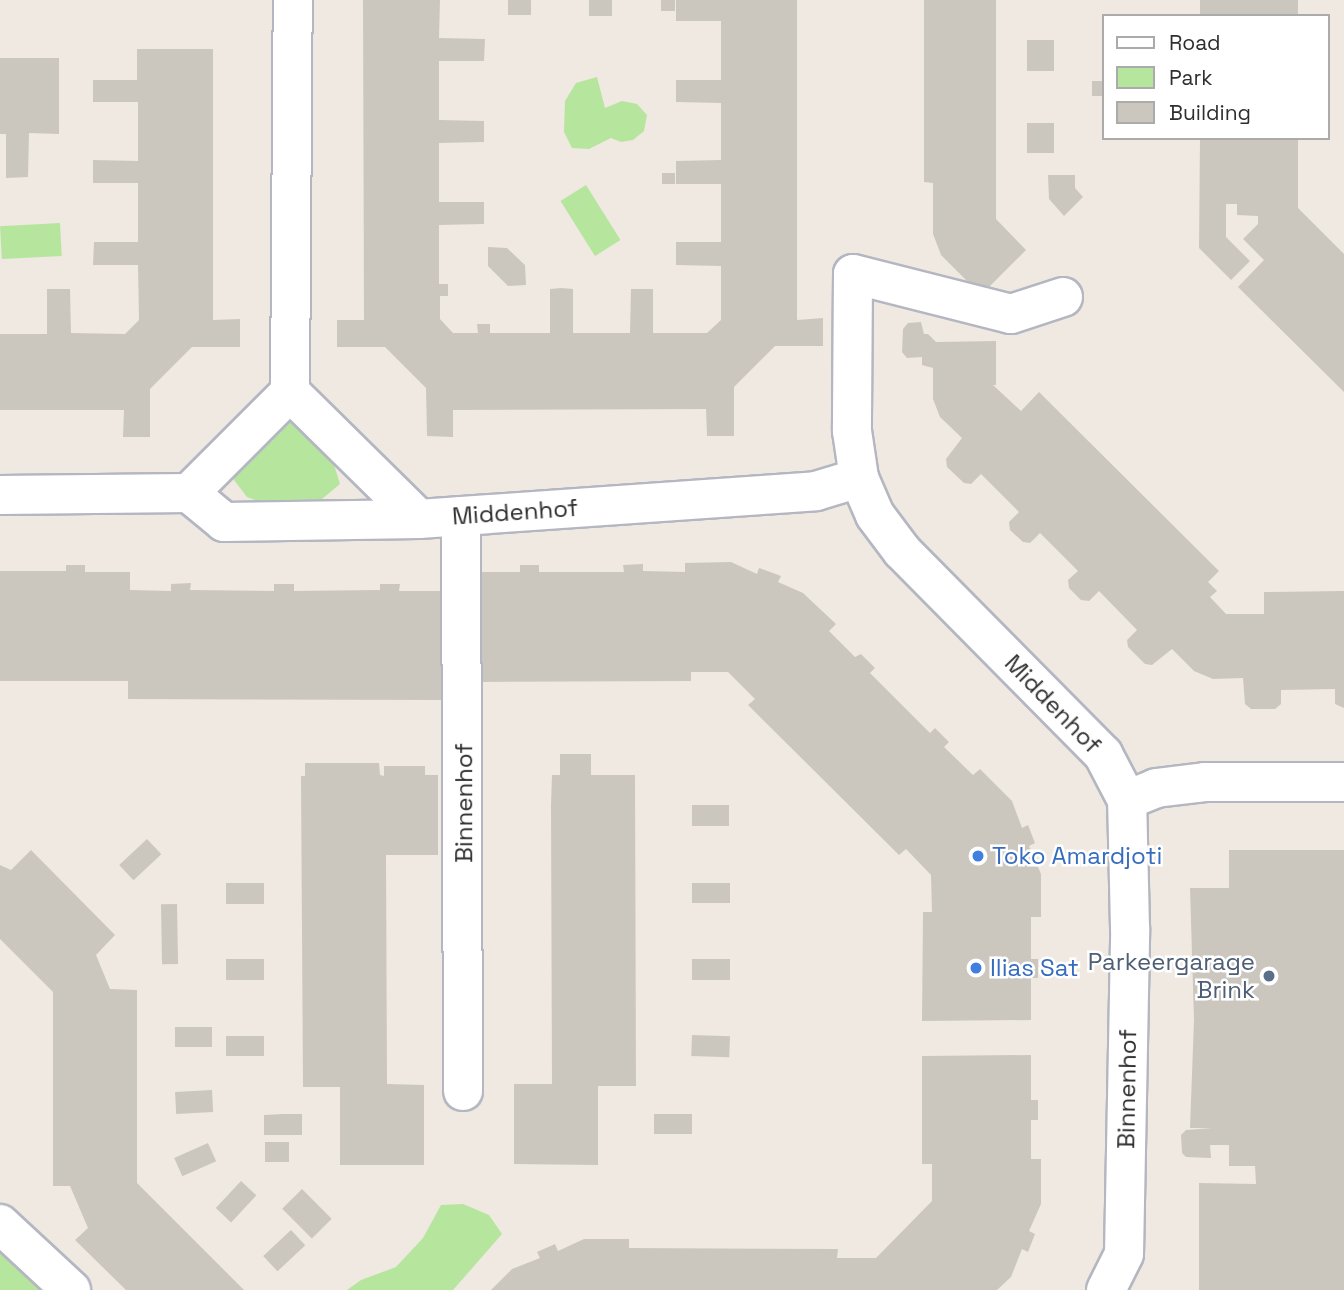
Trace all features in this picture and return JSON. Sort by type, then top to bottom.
[{"type":"street","points":[[0,495],[189,493],[290,392],[293,0]]},
{"type":"street","name":"Middenhof","points":[[1063,297],[1011,314],[853,274],[852,431],[859,478],[875,516],[902,551],[1103,754],[1127,800]]},
{"type":"street","name":"Middenhof","points":[[290,392],[419,519]]},
{"type":"street","name":"Middenhof","points":[[189,493],[224,522],[419,519],[816,491],[859,478]]},
{"type":"street","name":"Binnenhof","points":[[461,516],[463,1091]]},
{"type":"street","points":[[1127,800],[1156,788],[1205,782],[1344,782]]},
{"type":"street","name":"Binnenhof","points":[[1106,1290],[1124,1254],[1130,928],[1127,800]]},
{"type":"street","points":[[0,1224],[71,1290]]},
{"type":"green space","points":[[597,77],[605,108],[622,101],[637,104],[647,115],[644,131],[633,140],[621,142],[611,138],[589,149],[572,148],[564,132],[565,101],[576,83]]},
{"type":"green space","points":[[586,185],[620,240],[595,256],[561,201]]},
{"type":"green space","points":[[60,223],[62,256],[2,259],[0,226]]},
{"type":"green space","points":[[292,420],[332,458],[340,484],[322,499],[257,501],[247,497],[234,480],[236,469],[276,424]]},
{"type":"green space","points":[[463,1204],[489,1215],[502,1234],[453,1290],[347,1290],[361,1280],[396,1267],[423,1238],[441,1205]]},
{"type":"green space","points":[[0,1239],[52,1290],[0,1290]]},
{"type":"building","points":[[363,0],[440,0],[439,38],[485,39],[484,61],[439,61],[439,120],[484,121],[484,142],[439,143],[439,202],[484,202],[484,224],[439,225],[439,284],[448,284],[448,296],[440,296],[440,319],[453,333],[478,333],[477,324],[490,324],[490,333],[550,333],[550,289],[561,288],[573,289],[573,333],[630,333],[631,289],[653,289],[653,333],[707,333],[721,320],[721,266],[676,265],[676,242],[721,242],[721,184],[676,184],[676,161],[721,160],[721,103],[676,102],[676,80],[721,80],[721,21],[676,21],[676,0],[797,0],[797,320],[823,318],[823,346],[775,346],[734,387],[734,436],[707,436],[706,409],[453,410],[453,437],[427,436],[426,388],[385,347],[337,347],[337,320],[364,320]]},
{"type":"building","points":[[508,0],[531,0],[531,15],[508,15]]},
{"type":"building","points":[[589,0],[612,0],[612,16],[589,16]]},
{"type":"building","points":[[661,0],[675,0],[675,11],[661,11]]},
{"type":"building","points":[[924,0],[996,0],[996,219],[1026,250],[981,295],[941,255],[933,234],[933,183],[924,182]]},
{"type":"building","points":[[1200,0],[1298,0],[1298,14],[1200,14]]},
{"type":"building","points":[[1027,40],[1054,40],[1054,71],[1027,71]]},
{"type":"building","points":[[137,49],[213,49],[213,320],[240,319],[240,347],[192,347],[150,389],[150,437],[123,437],[124,410],[0,410],[0,334],[47,334],[47,289],[70,289],[71,333],[125,334],[139,320],[138,265],[93,265],[94,242],[138,242],[138,183],[93,183],[93,160],[138,161],[138,102],[93,102],[93,80],[137,80]]},
{"type":"building","points":[[0,58],[59,58],[59,134],[29,133],[28,177],[6,178],[6,134],[0,134]]},
{"type":"building","points":[[1092,81],[1102,81],[1102,96],[1092,96]]},
{"type":"building","points":[[1027,123],[1054,123],[1054,153],[1027,153]]},
{"type":"building","points":[[1200,140],[1298,140],[1298,208],[1344,254],[1344,392],[1238,287],[1264,260],[1243,239],[1258,224],[1258,216],[1237,215],[1237,204],[1226,204],[1226,237],[1250,261],[1231,280],[1199,248]]},
{"type":"building","points":[[662,173],[675,173],[675,184],[662,184]]},
{"type":"building","points":[[1048,175],[1075,175],[1075,188],[1083,197],[1064,216],[1049,199]]},
{"type":"building","points":[[488,247],[507,248],[525,265],[526,285],[508,286],[488,266]]},
{"type":"building","points":[[921,322],[924,334],[928,334],[936,342],[996,341],[996,385],[993,385],[1021,411],[1039,392],[1219,571],[1208,582],[1217,591],[1210,597],[1226,614],[1264,614],[1264,592],[1344,591],[1344,708],[1335,704],[1335,689],[1281,690],[1281,704],[1275,709],[1251,709],[1245,704],[1243,678],[1213,679],[1194,671],[1172,649],[1152,665],[1145,664],[1128,647],[1127,640],[1137,630],[1099,591],[1089,601],[1081,600],[1069,588],[1068,580],[1078,571],[1040,533],[1030,543],[1023,542],[1010,530],[1009,522],[1019,512],[981,474],[971,484],[964,483],[947,467],[946,459],[962,438],[940,417],[933,399],[933,368],[922,365],[922,357],[907,358],[902,352],[903,329],[908,323]]},
{"type":"building","points":[[731,562],[757,574],[759,568],[781,576],[778,582],[803,593],[836,624],[829,631],[855,657],[861,654],[875,668],[870,673],[930,733],[935,728],[949,742],[944,747],[973,775],[980,769],[1012,801],[1022,828],[1028,825],[1035,843],[1029,846],[1041,874],[1041,917],[1031,917],[1031,959],[1038,959],[1038,978],[1031,978],[1031,1020],[922,1021],[923,912],[932,912],[931,875],[906,849],[899,855],[748,705],[755,699],[728,672],[691,672],[691,681],[478,682],[477,572],[520,572],[520,565],[539,565],[539,572],[624,572],[623,565],[643,564],[643,571],[685,572],[685,563]]},
{"type":"building","points":[[66,565],[85,565],[85,572],[130,572],[130,590],[171,591],[171,584],[191,583],[190,590],[274,591],[274,584],[294,584],[294,591],[380,590],[380,584],[400,584],[399,591],[442,591],[442,700],[128,699],[128,681],[0,681],[0,571],[66,571]]},
{"type":"building","points":[[560,754],[591,754],[591,775],[635,775],[636,1086],[598,1086],[598,1165],[514,1164],[514,1084],[552,1084],[551,805],[552,775],[560,775]]},
{"type":"building","points":[[305,763],[379,763],[380,775],[384,776],[384,766],[425,766],[425,775],[438,775],[438,855],[386,855],[387,1084],[424,1085],[424,1165],[340,1165],[340,1087],[303,1087],[301,776],[305,776]]},
{"type":"building","points":[[692,805],[729,805],[729,826],[692,826]]},
{"type":"building","points":[[147,839],[161,854],[134,880],[119,865]]},
{"type":"building","points":[[31,850],[115,935],[96,955],[110,989],[137,990],[137,1183],[244,1290],[126,1290],[75,1240],[88,1228],[70,1186],[53,1186],[53,992],[0,939],[0,865],[11,870]]},
{"type":"building","name":"Parkeergarage Brink","points":[[1229,850],[1344,850],[1344,1290],[1199,1290],[1199,1183],[1256,1184],[1255,1166],[1229,1166],[1229,1145],[1210,1145],[1211,1158],[1186,1157],[1182,1153],[1181,1135],[1186,1130],[1212,1128],[1190,1128],[1194,1020],[1190,888],[1229,888]]},
{"type":"building","points":[[226,883],[264,883],[264,904],[226,904]]},
{"type":"building","points":[[692,883],[730,883],[730,903],[692,903]]},
{"type":"building","points":[[161,904],[177,904],[178,964],[162,964]]},
{"type":"building","points":[[226,959],[264,959],[264,980],[226,980]]},
{"type":"building","points":[[692,959],[730,959],[730,980],[692,980]]},
{"type":"building","points":[[175,1027],[212,1027],[212,1047],[175,1047]]},
{"type":"building","points":[[692,1035],[730,1036],[729,1057],[691,1056]]},
{"type":"building","points":[[226,1036],[264,1036],[264,1056],[226,1056]]},
{"type":"building","points":[[1031,1055],[1031,1100],[1038,1100],[1038,1120],[1031,1120],[1031,1159],[1041,1159],[1041,1204],[1029,1231],[1035,1234],[1028,1252],[1022,1249],[1011,1277],[997,1290],[491,1290],[512,1269],[540,1258],[537,1252],[555,1244],[558,1251],[584,1239],[629,1239],[629,1248],[838,1249],[837,1258],[876,1258],[932,1201],[932,1164],[922,1164],[922,1056]]},
{"type":"building","points":[[212,1090],[213,1112],[176,1114],[175,1092]]},
{"type":"building","points":[[302,1114],[302,1135],[264,1135],[264,1115]]},
{"type":"building","points":[[654,1114],[692,1114],[692,1134],[654,1134]]},
{"type":"building","points":[[265,1142],[289,1142],[289,1162],[265,1162]]},
{"type":"building","points":[[208,1143],[216,1161],[182,1176],[174,1158]]},
{"type":"building","points":[[241,1181],[256,1195],[231,1222],[216,1208]]},
{"type":"building","points":[[302,1189],[332,1219],[312,1238],[282,1209]]},
{"type":"building","points":[[291,1230],[305,1245],[278,1271],[263,1256]]},
{"type":"place","name":"Toko Amardjoti","points":[[978,856]]},
{"type":"place","name":"Ilias Sat","points":[[976,968]]},
{"type":"place","name":"Parkeergarage Brink","points":[[1269,976]]}]
